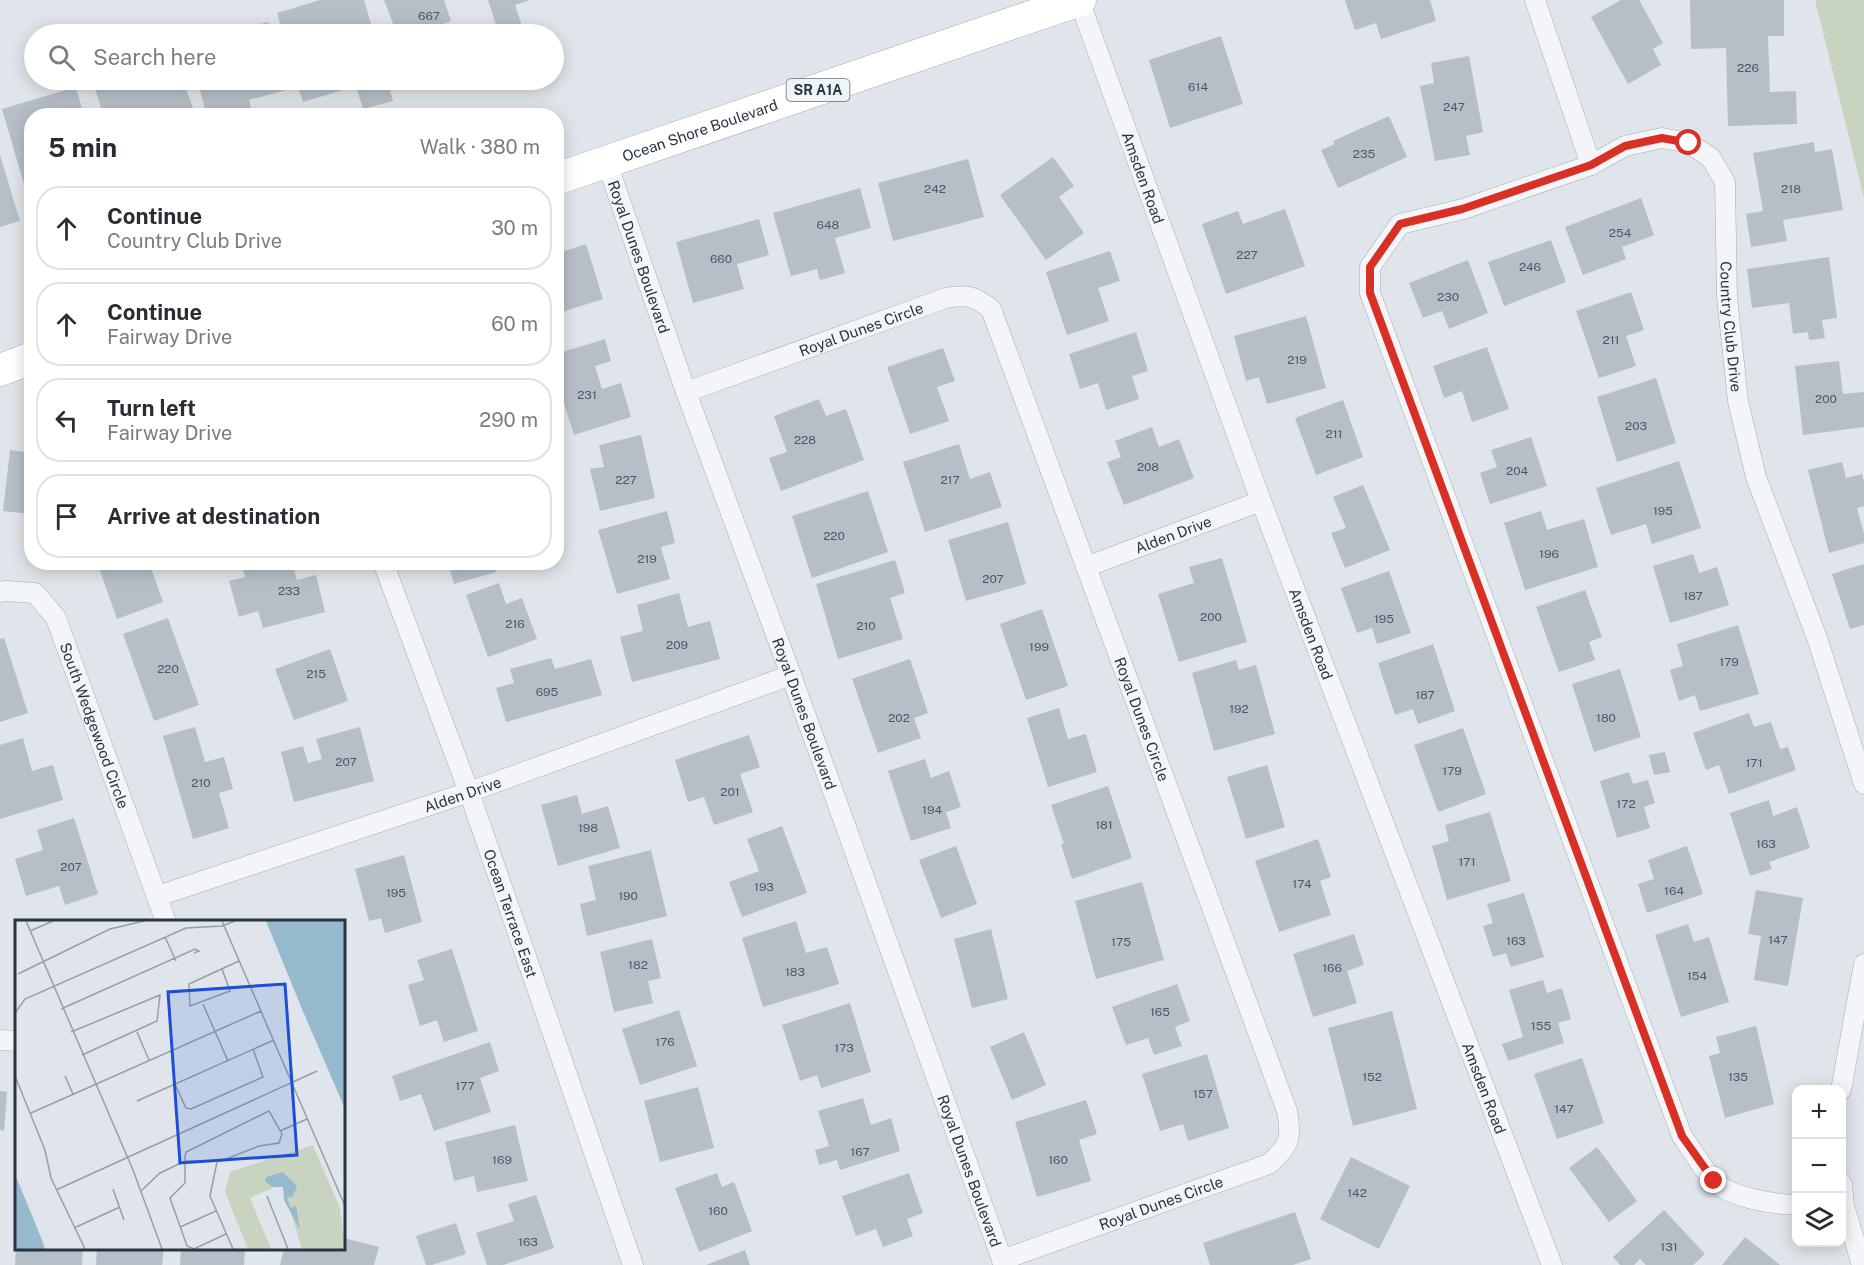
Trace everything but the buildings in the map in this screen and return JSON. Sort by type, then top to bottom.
[{"type":"main road","name":"Ocean Shore Boulevard","points":[[564,176],[1079,0]]},
{"type":"main road","points":[[0,370],[24,361]]},
{"type":"street","name":"Amsden Road","points":[[1079,0],[1261,501],[1552,1265]]},
{"type":"street","points":[[1535,0],[1591,165]]},
{"type":"street","name":"Country Club Drive","points":[[1792,1205],[1741,1196],[1714,1181],[1682,1136],[1370,293],[1370,267],[1400,224],[1462,209],[1591,165],[1625,146],[1662,138],[1689,143],[1711,158],[1725,182],[1727,297],[1738,401],[1756,477],[1817,638],[1864,784]]},
{"type":"street","name":"Royal Dunes Boulevard","points":[[607,163],[686,392],[1003,1262]]},
{"type":"street","name":"Royal Dunes Circle","points":[[686,392],[946,298],[962,295],[977,298],[992,309],[1287,1111],[1291,1133],[1283,1152],[1269,1164],[1003,1262]]},
{"type":"street","name":"Alden Drive","points":[[1086,567],[1261,501]]},
{"type":"street","name":"Ocean Terrace East","points":[[386,570],[469,792],[633,1265]]},
{"type":"street","name":"South Wedgewood Circle","points":[[0,592],[35,593],[56,618],[158,896]]},
{"type":"street","name":"Alden Drive","points":[[158,896],[469,792],[791,675]]},
{"type":"street","points":[[158,896],[166,920]]},
{"type":"street","points":[[1842,1085],[1864,964]]},
{"type":"street","points":[[0,1040],[15,1041]]},
{"type":"street","points":[[1846,1206],[1864,1208]]},
{"type":"street","points":[[1846,1215],[1862,1265]]},
{"type":"green space","points":[[1815,0],[1864,0],[1864,198]]},
{"type":"route","points":[[1689,143],[1662,138],[1625,146],[1591,165],[1462,209],[1400,224],[1370,267],[1370,293],[1682,1136],[1714,1181]]}]
